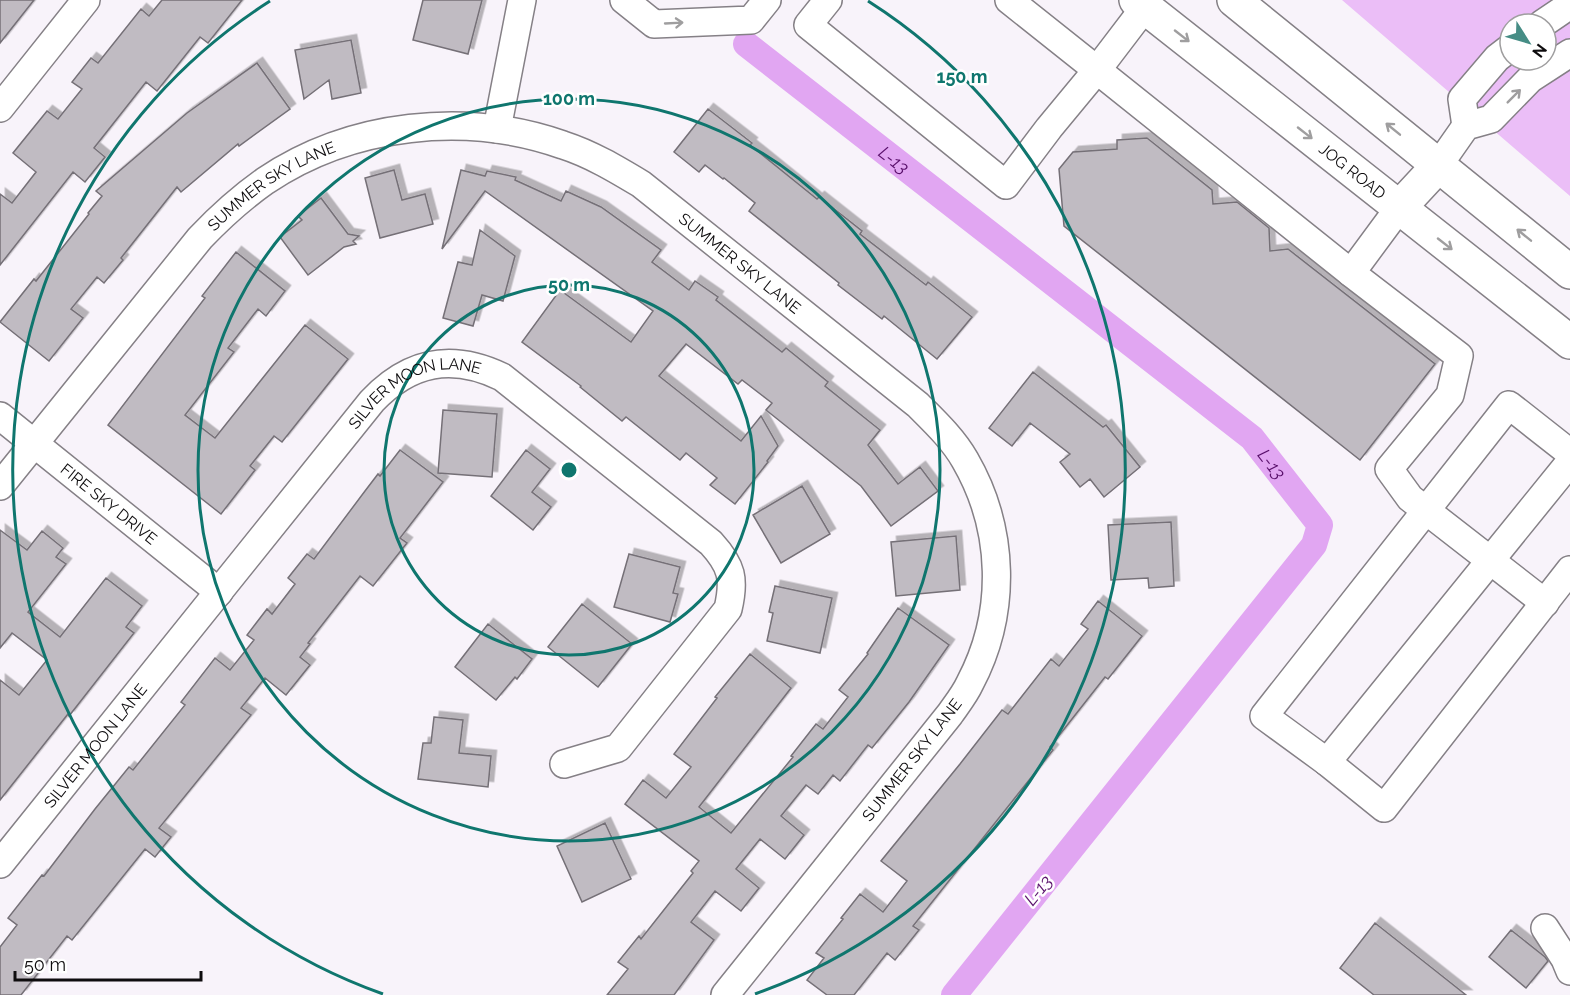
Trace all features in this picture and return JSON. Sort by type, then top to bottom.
[{"type":"main road","points":[[1234,0],[1570,272]]},
{"type":"main road","name":"JOG ROAD","points":[[1141,4],[1570,342]]},
{"type":"main road","points":[[1399,207],[1438,165]]},
{"type":"street","points":[[0,108],[86,0]]},
{"type":"street","points":[[497,129],[522,0]]},
{"type":"street","points":[[624,0],[654,24],[751,20],[767,0]]},
{"type":"street","points":[[828,0],[808,25],[1006,185],[1097,70],[1141,4]]},
{"type":"street","points":[[1009,0],[1351,273],[1459,356],[1450,395],[1389,470],[1410,498],[1545,603]]},
{"type":"street","points":[[1438,165],[1466,126],[1491,118],[1530,79],[1570,53]]},
{"type":"street","points":[[1466,126],[1462,99],[1498,57]]},
{"type":"street","name":"SUMMER SKY LANE","points":[[0,486],[200,238],[231,207],[266,180],[305,159],[346,142],[389,131],[433,126],[477,126],[521,133],[564,145],[603,161],[641,184],[918,405],[944,430],[965,460],[981,492],[995,544],[997,580],[994,616],[985,651],[970,684],[950,714],[725,995]]},
{"type":"street","points":[[1351,273],[1399,207]]},
{"type":"street","name":"SILVER MOON LANE","points":[[0,864],[372,401],[384,388],[407,374],[432,365],[468,364],[502,377],[711,543],[724,557],[731,574],[732,591],[728,609],[618,748],[564,764]]},
{"type":"street","points":[[1570,453],[1509,405],[1264,716],[1327,762],[1384,808],[1570,570]]},
{"type":"street","name":"FIRE SKY DRIVE","points":[[0,416],[219,592]]},
{"type":"street","points":[[1327,762],[1570,462]]},
{"type":"street","points":[[1545,927],[1570,971]]},
{"type":"shaded area","points":[[1342,0],[1570,0],[1570,196]]},
{"type":"building","points":[[0,0],[34,0],[0,43]]},
{"type":"building","points":[[162,0],[242,0],[208,43],[200,37],[157,91],[146,82],[94,148],[105,157],[85,182],[73,172],[0,265],[0,194],[12,203],[36,172],[13,153],[47,111],[58,119],[82,89],[72,82],[91,58],[98,63],[141,9],[149,16]]},
{"type":"building","points":[[423,0],[482,0],[468,54],[413,40]]},
{"type":"building","points":[[351,40],[361,93],[332,99],[329,80],[304,99],[295,50]]},
{"type":"building","points":[[257,63],[290,109],[239,146],[238,144],[181,192],[177,187],[104,283],[97,277],[71,309],[83,318],[49,361],[0,322],[89,214],[102,196],[96,191],[187,113]]},
{"type":"building","points":[[708,109],[817,199],[819,197],[862,231],[860,234],[926,285],[928,282],[972,317],[937,359],[884,316],[882,319],[838,285],[839,283],[749,211],[755,203],[724,178],[705,165],[699,172],[674,152]]},
{"type":"building","points":[[1147,138],[1212,190],[1213,204],[1237,202],[1269,228],[1270,251],[1288,249],[1435,364],[1360,460],[1064,226],[1059,169],[1073,152],[1117,149],[1117,140]]},
{"type":"building","points":[[394,170],[402,200],[425,194],[433,224],[380,238],[365,178]]},
{"type":"building","points":[[461,170],[485,176],[487,171],[516,177],[515,180],[561,201],[566,191],[601,207],[661,250],[652,262],[689,290],[695,281],[718,297],[716,300],[782,352],[786,348],[828,382],[825,386],[880,430],[868,445],[898,484],[920,467],[938,491],[891,526],[861,486],[766,410],[772,403],[742,380],[738,384],[686,344],[659,376],[741,441],[761,416],[778,446],[735,504],[710,485],[717,478],[686,453],[680,460],[626,417],[622,421],[581,386],[522,342],[560,290],[631,342],[653,311],[485,191],[442,249]]},
{"type":"building","points":[[321,198],[348,234],[359,236],[353,241],[356,244],[344,247],[308,275],[280,237],[302,220],[298,216]]},
{"type":"building","points":[[480,230],[515,256],[503,301],[482,295],[473,326],[443,318],[458,262],[472,265]]},
{"type":"building","points":[[236,252],[285,291],[266,316],[258,309],[228,348],[234,352],[185,415],[215,438],[305,325],[348,359],[282,442],[274,436],[250,466],[255,470],[221,514],[108,425],[205,298],[202,296]]},
{"type":"building","points":[[1033,372],[1103,427],[1106,425],[1140,467],[1104,497],[1090,479],[1080,487],[1060,462],[1070,454],[1030,423],[1012,446],[989,428]]},
{"type":"building","points":[[443,410],[497,414],[492,477],[438,473]]},
{"type":"building","points":[[400,450],[443,482],[400,538],[407,543],[373,586],[360,576],[308,643],[310,644],[300,657],[310,665],[286,695],[265,678],[241,708],[251,715],[159,828],[171,837],[155,857],[145,849],[72,940],[67,936],[21,995],[0,995],[0,947],[17,925],[8,918],[42,875],[44,876],[129,767],[133,770],[185,705],[181,702],[215,658],[230,670],[254,640],[247,635],[267,609],[272,614],[295,584],[288,578],[307,554],[314,559],[378,474],[380,476]]},
{"type":"building","points":[[526,450],[550,469],[532,492],[551,507],[533,530],[491,496]]},
{"type":"building","points":[[802,486],[830,534],[781,563],[753,515]]},
{"type":"building","points":[[1171,522],[1174,586],[1149,588],[1148,578],[1111,580],[1108,525]]},
{"type":"building","points":[[0,530],[27,550],[42,531],[63,548],[56,557],[66,564],[28,612],[60,637],[106,578],[142,606],[126,627],[134,633],[0,800],[0,680],[19,695],[47,660],[12,633],[0,648]]},
{"type":"building","points":[[956,536],[960,590],[896,596],[891,542]]},
{"type":"building","points":[[629,554],[680,567],[673,593],[678,594],[670,622],[614,607]]},
{"type":"building","points":[[775,586],[832,598],[820,653],[767,641],[773,613],[769,612]]},
{"type":"building","points":[[1098,601],[1142,636],[1108,679],[1105,677],[1050,747],[1053,750],[913,926],[919,930],[895,960],[887,953],[854,995],[827,995],[807,980],[824,958],[816,953],[860,894],[883,912],[907,881],[881,861],[1002,710],[1008,714],[1051,659],[1059,666],[1088,629],[1081,624]]},
{"type":"building","points":[[582,604],[632,644],[598,687],[548,647]]},
{"type":"building","points":[[898,608],[949,645],[909,702],[872,748],[868,745],[840,781],[833,775],[818,794],[806,785],[781,816],[804,835],[785,859],[760,839],[736,869],[759,888],[741,911],[715,891],[691,922],[714,940],[674,995],[607,995],[628,969],[618,962],[639,936],[641,939],[693,873],[691,871],[699,861],[625,804],[643,780],[666,798],[691,767],[674,754],[717,698],[715,697],[750,654],[791,688],[699,807],[731,833],[793,757],[791,756],[816,724],[823,729],[848,697],[839,690],[868,654]]},
{"type":"building","points":[[488,624],[532,659],[517,679],[515,677],[496,700],[455,667]]},
{"type":"building","points":[[434,717],[463,720],[459,753],[491,756],[488,787],[418,779],[423,743],[431,743]]},
{"type":"building","points":[[605,823],[631,879],[582,902],[557,846]]},
{"type":"building","points":[[1375,923],[1466,995],[1374,995],[1340,968]]},
{"type":"building","points":[[1511,930],[1548,961],[1526,988],[1489,957]]},
{"type":"waterway","name":"L-13","points":[[746,44],[1252,438],[1320,525],[1314,545],[954,995]]}]
